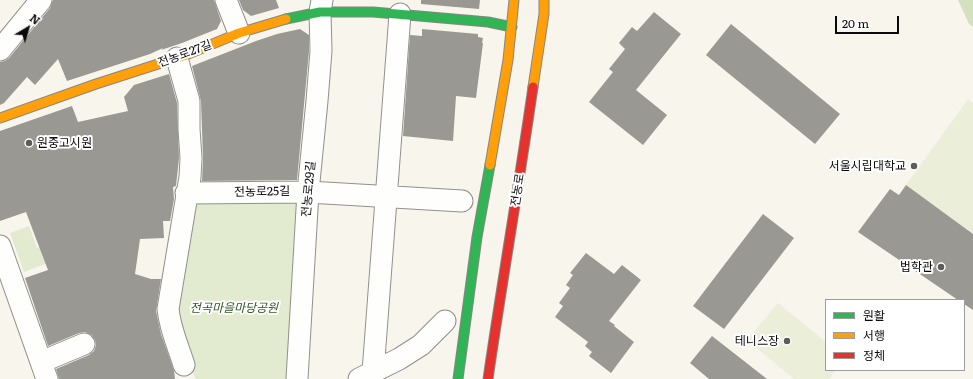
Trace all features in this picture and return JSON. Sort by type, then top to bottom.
[{"type":"main road","points":[[458,379],[477,238],[489,196],[512,26],[514,0]]},
{"type":"main road","name":"전농로","points":[[488,379],[504,270],[518,200],[544,14],[544,0]]},
{"type":"main road","name":"전농로27길","points":[[0,118],[96,84],[177,58],[239,33],[321,6],[372,6],[400,14],[488,22],[512,26]]},
{"type":"main road","points":[[505,198],[518,200]]},
{"type":"street","points":[[0,50],[41,0]]},
{"type":"street","points":[[226,0],[239,33]]},
{"type":"street","name":"전농로29길","points":[[297,379],[308,192],[321,50],[321,6]]},
{"type":"street","points":[[366,376],[387,196],[400,14]]},
{"type":"street","points":[[177,58],[190,107],[189,129],[191,158],[190,177],[186,193],[168,309],[174,337],[184,365]]},
{"type":"street","name":"전농로25길","points":[[186,193],[308,192],[462,202]]},
{"type":"street","points":[[0,246],[44,370],[84,344]]},
{"type":"street","points":[[366,376],[421,345],[445,321]]},
{"type":"green space","points":[[958,0],[973,0],[973,27],[969,24]]},
{"type":"green space","points":[[968,99],[973,103],[973,234],[906,185]]},
{"type":"green space","name":"전곡마을마당공원","points":[[189,196],[303,196],[287,379],[196,379],[186,359],[172,305]]},
{"type":"green space","points":[[29,226],[37,248],[44,245],[50,262],[24,272],[10,233]]},
{"type":"green space","name":"테니스장","points":[[778,303],[825,341],[825,371],[835,371],[829,379],[794,379],[747,340]]},
{"type":"building","points":[[53,0],[214,0],[221,21],[217,29],[182,43],[161,50],[163,48],[150,54],[67,81],[58,59],[35,85],[27,77],[4,103],[0,105],[0,62],[9,58],[50,8]]},
{"type":"building","points":[[239,0],[276,0],[279,8],[251,16],[243,10]]},
{"type":"building","points":[[421,0],[480,0],[479,9],[421,4]]},
{"type":"building","points":[[654,12],[681,34],[636,90],[667,115],[643,145],[589,102],[613,72],[609,69],[625,49],[619,43],[632,27],[637,31]]},
{"type":"building","points":[[731,24],[840,114],[815,144],[706,55]]},
{"type":"building","points":[[300,29],[309,35],[309,51],[297,180],[202,181],[203,159],[201,101],[192,66],[256,41],[277,34]]},
{"type":"building","points":[[422,29],[478,34],[478,37],[483,38],[476,98],[456,96],[453,141],[403,136],[410,35],[422,36]]},
{"type":"building","points":[[169,74],[177,103],[179,158],[176,186],[173,187],[174,199],[170,221],[163,221],[164,238],[140,239],[135,274],[151,279],[161,279],[156,311],[161,334],[174,371],[175,379],[59,379],[56,369],[89,355],[94,351],[96,345],[95,340],[92,335],[85,332],[48,346],[25,278],[48,270],[26,212],[0,221],[0,131],[72,106],[78,122],[128,111],[124,97],[134,85]]},
{"type":"building","name":"법학관","points":[[906,185],[973,234],[973,310],[965,305],[965,299],[957,299],[858,232],[890,189],[899,195]]},
{"type":"building","points":[[763,214],[794,238],[724,329],[693,306]]},
{"type":"building","points":[[586,253],[614,274],[622,265],[641,280],[609,321],[634,342],[611,373],[589,356],[592,352],[585,346],[588,342],[555,317],[563,306],[559,303],[570,288],[566,285],[573,275],[570,273]]},
{"type":"building","points":[[712,336],[767,379],[709,379],[690,363]]},
{"type":"traffic: fast","points":[[286,19],[320,12],[373,12],[488,22],[512,27]]},
{"type":"traffic: fast","points":[[458,379],[477,237],[490,165]]},
{"type":"traffic: slow","points":[[490,165],[508,60],[514,0]]},
{"type":"traffic: slow","points":[[533,87],[544,14],[544,0]]},
{"type":"traffic: slow","points":[[0,118],[96,84],[186,55],[239,33],[286,19]]},
{"type":"traffic: jam","points":[[488,379],[533,87]]},
{"type":"place","name":"원중고시원","points":[[29,143]]},
{"type":"place","name":"서울시립대학교","points":[[914,166]]},
{"type":"place","name":"법학관","points":[[941,267]]},
{"type":"place","name":"테니스장","points":[[787,341]]}]
